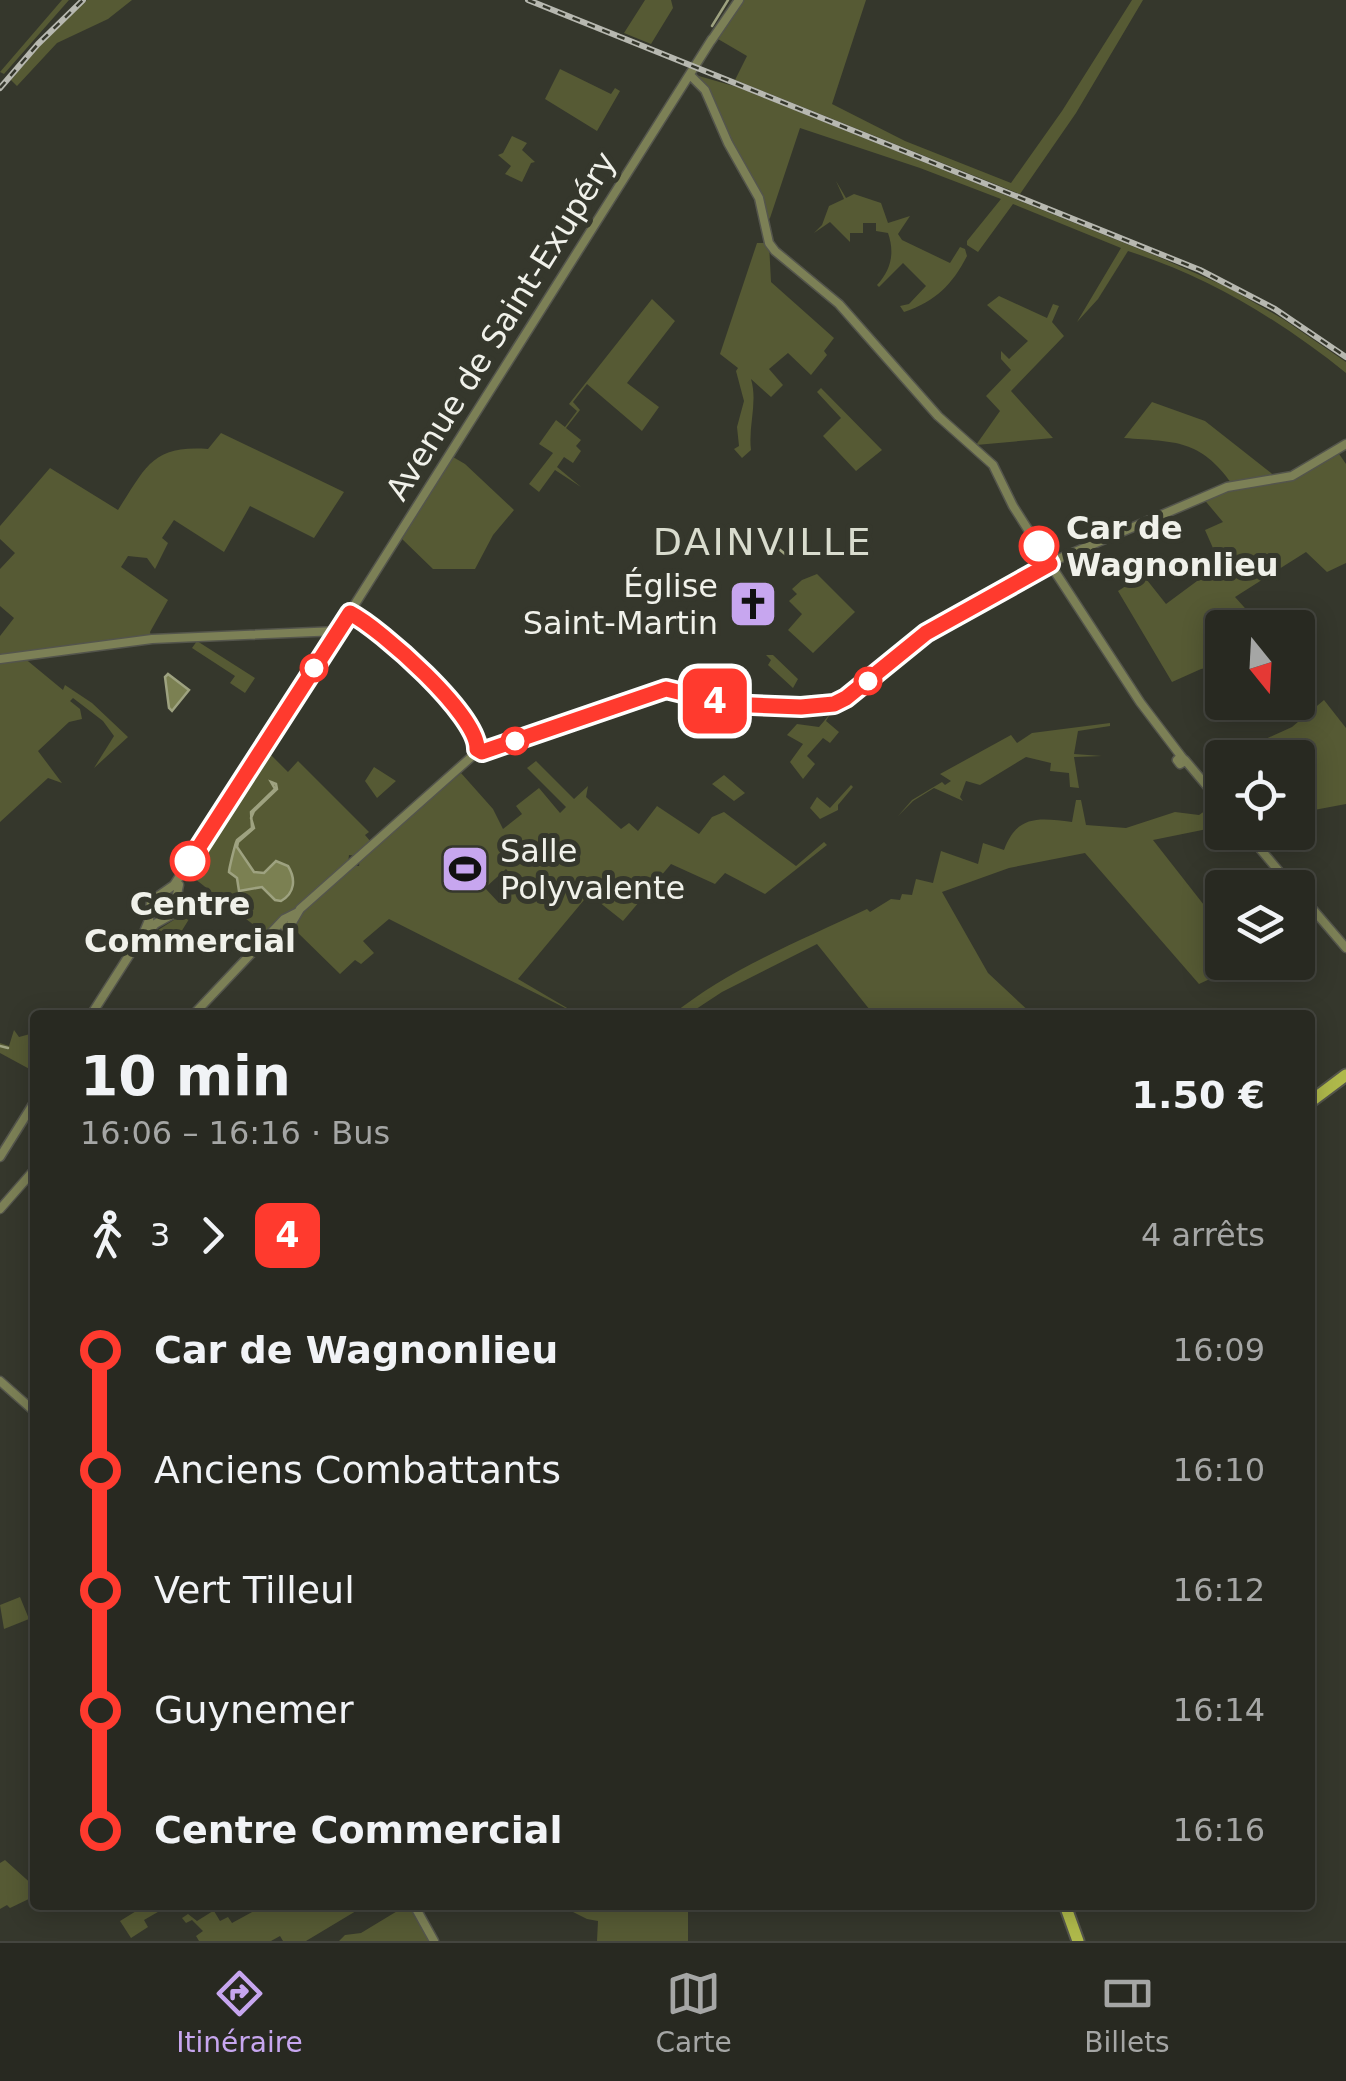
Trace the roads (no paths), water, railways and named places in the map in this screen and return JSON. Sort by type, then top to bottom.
[{"type":"highway","points":[[1315,1088],[1346,1066]]},
{"type":"highway","points":[[1315,1098],[1346,1074]]},
{"type":"highway","points":[[1065,1910],[1074,1941]]},
{"type":"main road","name":"Avenue de Saint-Exupéry","points":[[252,767],[736,2]]},
{"type":"main road","points":[[692,71],[759,198],[769,243],[839,304],[952,430],[993,465],[1013,506],[1137,698],[1205,785]]},
{"type":"main road","points":[[198,1010],[284,924],[482,747],[671,687],[700,698],[788,707],[841,702],[926,633],[1050,564],[1233,485],[1292,476],[1346,444]]},
{"type":"main road","points":[[352,609],[423,673],[475,732],[482,747]]},
{"type":"main road","points":[[0,659],[152,639],[315,632],[336,635]]},
{"type":"main road","points":[[96,1010],[144,932],[152,898],[165,894],[174,885],[252,767]]},
{"type":"main road","points":[[96,1010],[148,933],[173,914],[178,887],[252,767]]},
{"type":"main road","points":[[1261,850],[1278,870]]},
{"type":"main road","points":[[165,894],[174,900]]},
{"type":"main road","points":[[150,910],[161,920]]},
{"type":"main road","points":[[1315,913],[1346,948]]},
{"type":"main road","points":[[0,1160],[30,1109]]},
{"type":"main road","points":[[0,1160],[30,1116]]},
{"type":"main road","points":[[0,1209],[30,1175]]},
{"type":"main road","points":[[0,1382],[30,1408]]},
{"type":"main road","points":[[417,1910],[436,1941]]},
{"type":"waterway","points":[[712,26],[728,0]]},
{"type":"waterway","points":[[774,545],[785,554]]},
{"type":"waterway","points":[[0,1046],[8,1048]]},
{"type":"railway","points":[[0,88],[83,0]]},
{"type":"railway","points":[[528,0],[1200,270],[1275,309],[1346,357]]},
{"type":"place","name":"Car de Wagnonlieu","points":[[1039,546]]},
{"type":"place","name":"Église Saint-Martin","points":[[753,604]]},
{"type":"place","name":"Centre Commercial","points":[[190,861]]},
{"type":"place","name":"Salle Polyvalente","points":[[465,869]]},
{"type":"district","name":"DAINVILLE","points":[[763,542]]}]
